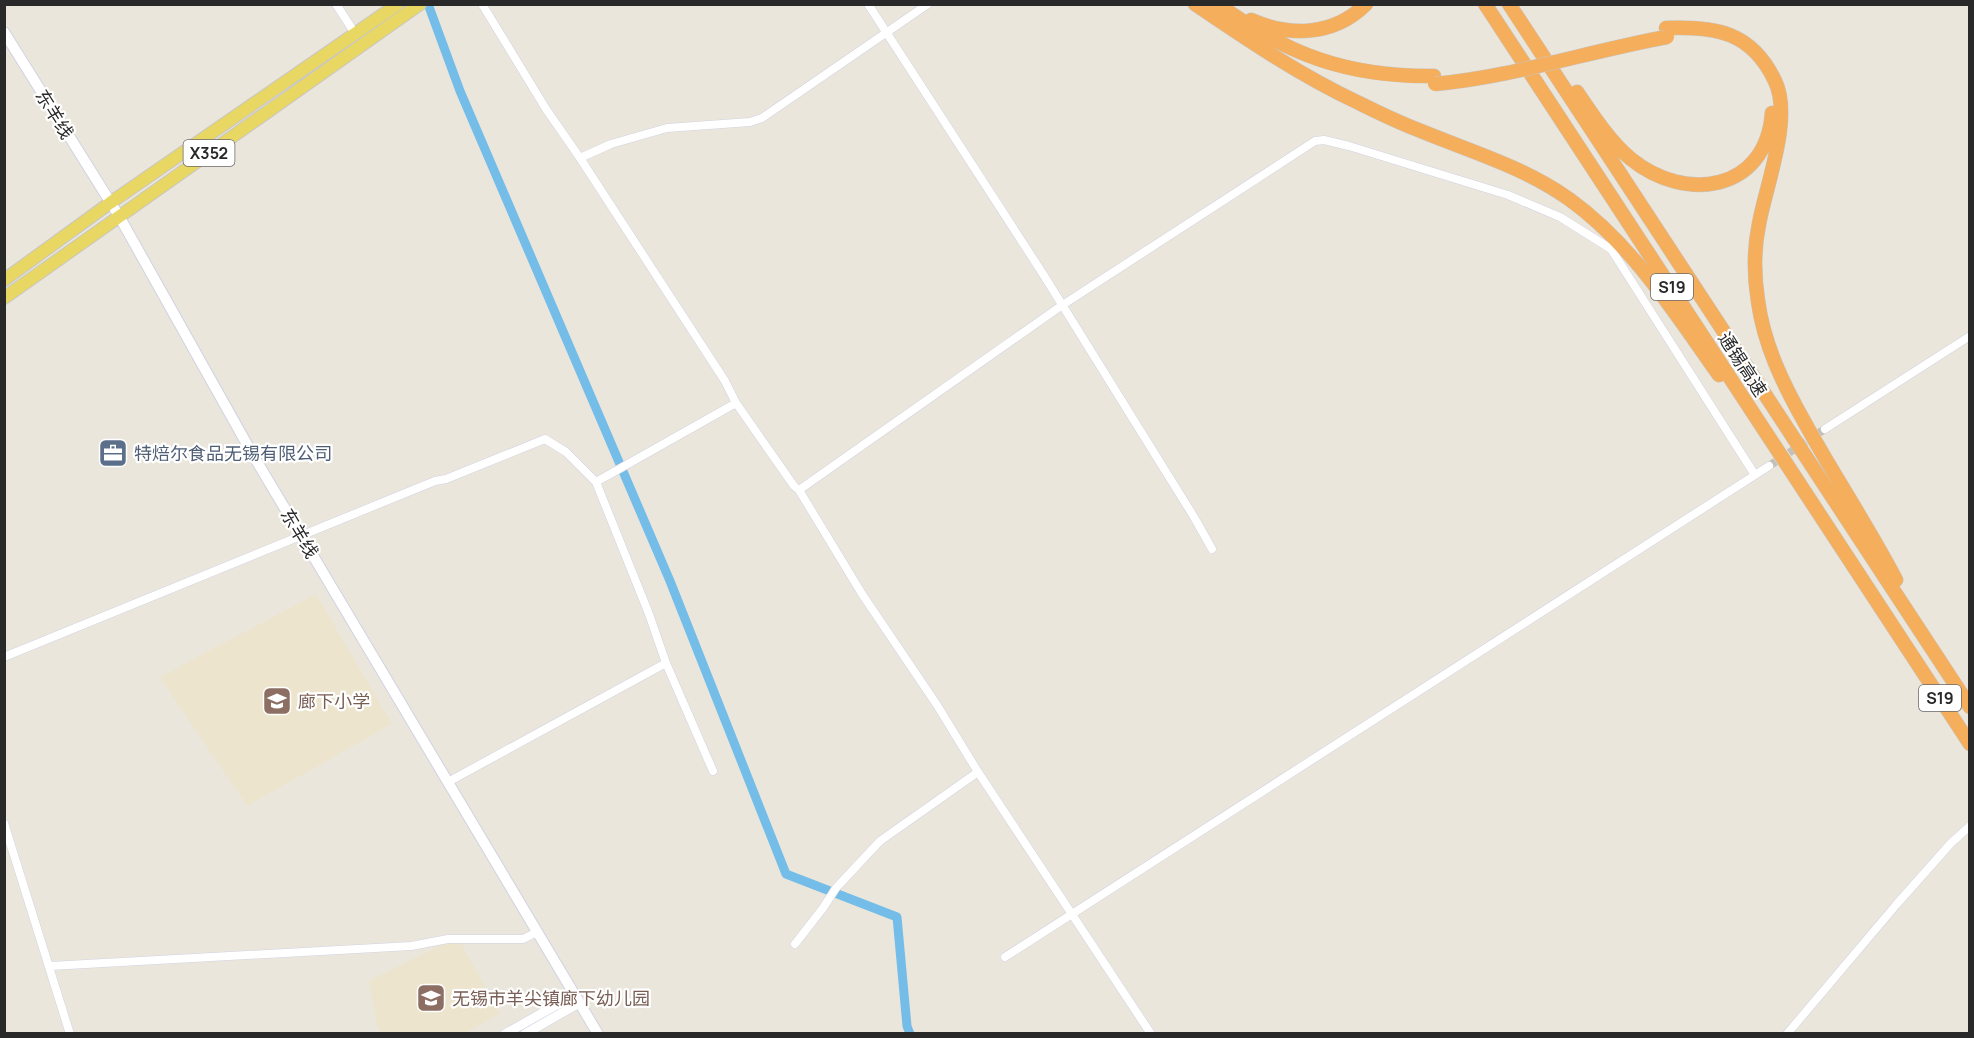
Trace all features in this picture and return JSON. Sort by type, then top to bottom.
[{"type":"highway","points":[[1195,4],[1218,9],[1260,24],[1297,32],[1329,28],[1347,19],[1366,4]]},
{"type":"highway","name":"通锡高速","points":[[1485,4],[1970,744]]},
{"type":"highway","name":"通锡高速","points":[[1509,4],[1878,558],[1927,641],[1970,707]]},
{"type":"highway","points":[[1515,4],[1596,119],[1631,159],[1661,178],[1680,183],[1698,186],[1732,178],[1756,159],[1770,131],[1772,102],[1763,74],[1754,60],[1742,49],[1728,41],[1710,35],[1666,33]]},
{"type":"highway","points":[[1218,9],[1297,52],[1338,67],[1434,80],[1693,27],[1713,29],[1735,36],[1750,46],[1760,56],[1776,83],[1781,99],[1776,150],[1758,225],[1755,275],[1761,321],[1773,358],[1789,394],[1878,558]]},
{"type":"highway","points":[[1218,9],[1268,53],[1358,103],[1421,131],[1521,170],[1577,206],[1612,235],[1660,292],[1722,380],[1809,496]]},
{"type":"main road","name":"X352","points":[[4,280],[110,203],[398,4]]},
{"type":"main road","name":"X352","points":[[4,297],[417,7]]},
{"type":"main road","name":"东羊线","points":[[4,32],[119,216],[253,455],[597,1034]]},
{"type":"street","points":[[336,4],[356,35]]},
{"type":"street","points":[[482,4],[546,109],[725,381],[736,403],[799,490],[862,594],[1151,1034]]},
{"type":"street","points":[[868,4],[1043,274],[1212,549]]},
{"type":"street","points":[[580,158],[611,144],[667,128],[750,122],[762,118],[928,4]]},
{"type":"street","points":[[799,490],[1061,306],[1315,141],[1324,140],[1508,195],[1560,217],[1611,249],[1755,475]]},
{"type":"street","points":[[1825,429],[1970,336]]},
{"type":"street","points":[[596,482],[736,403]]},
{"type":"street","points":[[4,657],[545,439],[566,452],[596,482],[649,614],[666,663],[712,771]]},
{"type":"street","points":[[1005,957],[1769,466]]},
{"type":"street","points":[[448,782],[666,663]]},
{"type":"street","points":[[795,944],[836,888],[880,841],[978,772]]},
{"type":"street","points":[[4,824],[70,1034]]},
{"type":"street","points":[[1788,1034],[1896,905],[1951,843],[1970,826]]},
{"type":"street","points":[[50,966],[411,946],[448,939],[523,939],[537,932]]},
{"type":"street","points":[[505,1034],[577,999]]},
{"type":"street","points":[[525,1034],[577,999]]},
{"type":"shaded area","name":"廊下小学","points":[[316,594],[392,724],[247,806],[160,677]]},
{"type":"shaded area","name":"无锡市羊尖镇廊下幼儿园","points":[[445,943],[461,943],[500,1014],[465,1033],[381,1033],[377,1026],[369,981]]},
{"type":"waterway","points":[[428,4],[460,91],[670,581],[786,874],[897,917],[907,1026],[910,1034]]},
{"type":"tunnel","points":[[1769,466],[1825,429]]},
{"type":"place","name":"特焙尔食品无锡有限公司","points":[[113,453]]},
{"type":"place","name":"廊下小学","points":[[277,701]]},
{"type":"place","name":"无锡市羊尖镇廊下幼儿园","points":[[431,998]]}]
